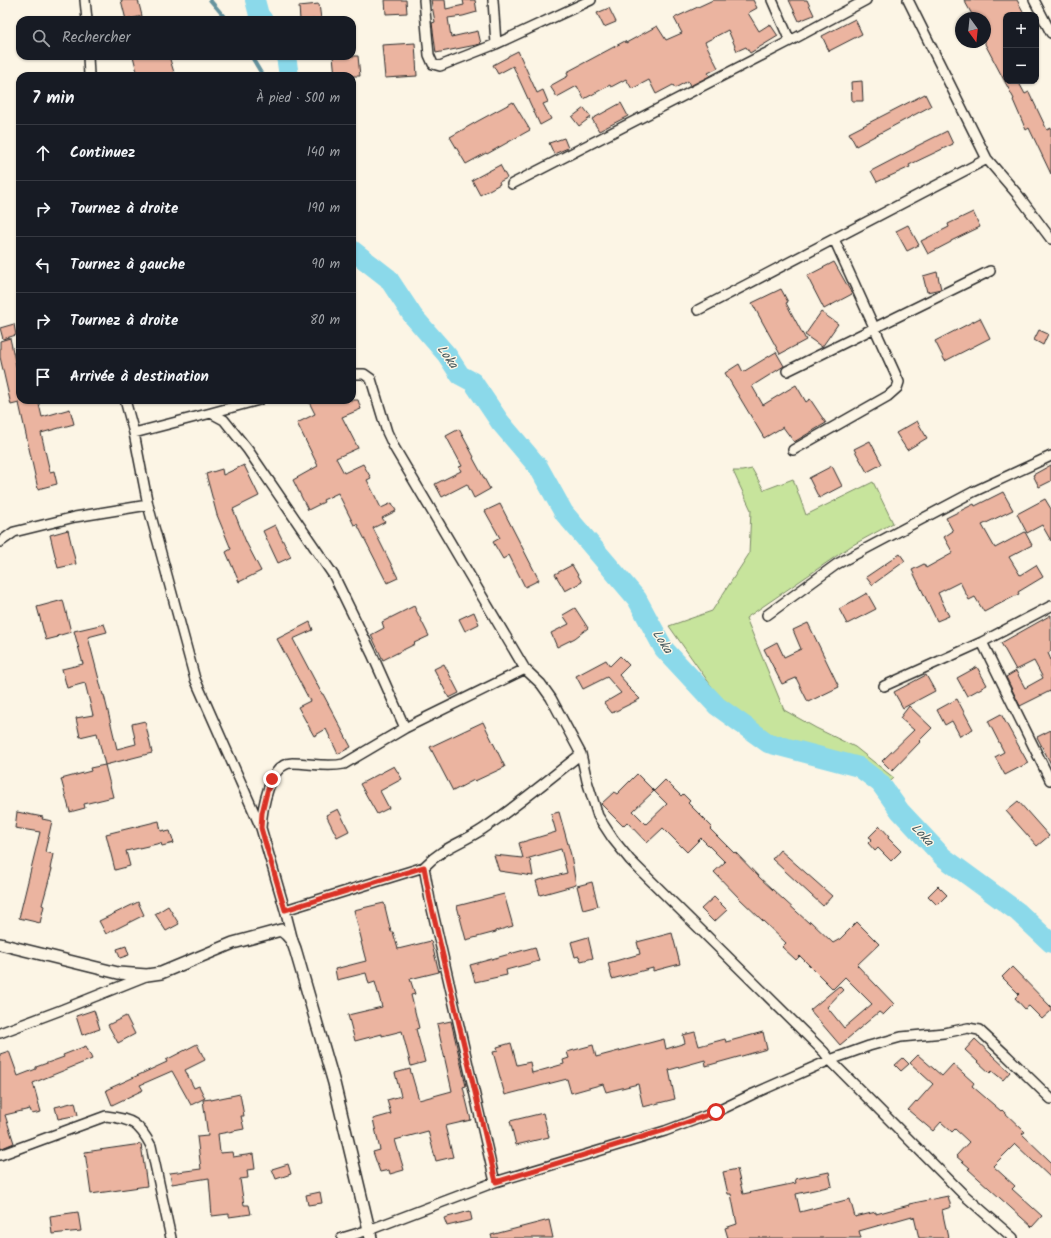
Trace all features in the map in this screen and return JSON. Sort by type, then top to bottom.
[{"type":"street","points":[[85,0],[87,16]]},
{"type":"street","points":[[424,0],[429,54],[432,64],[440,66],[496,44],[591,0]]},
{"type":"street","points":[[493,0],[496,44]]},
{"type":"street","points":[[772,0],[790,41]]},
{"type":"street","points":[[512,184],[790,41],[866,0]]},
{"type":"street","points":[[908,0],[987,159],[1051,239]]},
{"type":"street","points":[[1034,0],[1051,33]]},
{"type":"street","points":[[88,60],[89,72]]},
{"type":"street","points":[[698,310],[987,159]]},
{"type":"street","points":[[793,450],[888,396],[897,388],[899,382],[834,239]]},
{"type":"street","points":[[787,370],[990,271]]},
{"type":"street","points":[[356,374],[364,374],[371,379],[387,432],[394,447],[525,669],[541,684],[581,754],[586,781],[598,816],[613,838],[630,860],[824,1052],[830,1060],[963,1194],[1013,1238]]},
{"type":"street","points":[[126,404],[134,433],[148,505],[195,679],[261,828],[334,1083],[370,1234]]},
{"type":"street","points":[[134,433],[244,404]]},
{"type":"street","points":[[211,413],[224,420],[248,450],[334,576],[372,654],[405,728]]},
{"type":"street","points":[[767,615],[837,564],[973,492],[1051,456]]},
{"type":"street","points":[[0,542],[14,532],[75,517],[148,505]]},
{"type":"street","points":[[884,686],[982,642],[1051,606]]},
{"type":"street","points":[[982,642],[1050,780]]},
{"type":"street","points":[[261,828],[262,813],[267,792],[272,779],[282,766],[290,763],[333,767],[344,764],[405,728],[525,669]]},
{"type":"street","points":[[285,910],[424,867],[434,857],[450,846],[482,830],[526,798],[581,754]]},
{"type":"street","points":[[424,867],[430,900],[496,1182]]},
{"type":"street","points":[[0,944],[118,973],[147,975],[162,973],[233,944],[281,930],[293,941]]},
{"type":"street","points":[[0,1033],[147,975]]},
{"type":"street","points":[[342,1238],[370,1234],[496,1182],[665,1130],[709,1114],[830,1060],[901,1037],[944,1033],[968,1028],[979,1030],[1051,1099]]},
{"type":"street","points":[[0,1155],[106,1116],[122,1118],[136,1124],[145,1134],[151,1146],[171,1238]]},
{"type":"green space","points":[[752,469],[764,490],[793,479],[806,515],[873,482],[893,523],[851,546],[746,618],[784,710],[855,747],[894,778],[880,791],[865,778],[783,750],[759,728],[719,697],[669,626],[712,611],[749,554],[751,510],[733,471]]},
{"type":"building","points":[[121,0],[138,0],[142,16],[125,16]]},
{"type":"building","points":[[385,0],[406,0],[407,13],[386,14]]},
{"type":"building","points":[[431,0],[445,0],[446,9],[464,5],[463,0],[475,0],[477,12],[448,18],[451,37],[478,31],[481,44],[436,53],[432,23],[435,22]]},
{"type":"building","points":[[713,0],[753,0],[757,8],[748,13],[759,31],[770,24],[778,36],[750,53],[746,47],[737,51],[728,30],[705,42],[718,68],[708,73],[710,76],[690,86],[688,81],[675,88],[673,85],[656,94],[649,80],[632,89],[626,79],[611,87],[610,85],[584,99],[577,86],[557,97],[550,86],[568,76],[567,72],[625,41],[626,43],[657,26],[666,40],[682,33],[674,18]]},
{"type":"building","points":[[789,0],[807,0],[814,15],[799,21]]},
{"type":"building","points":[[964,0],[1017,0],[1023,12],[1003,12],[1003,78],[987,48],[991,48],[991,12],[971,12]]},
{"type":"building","points":[[319,4],[321,16],[300,16],[299,6]]},
{"type":"building","points":[[609,8],[616,22],[604,27],[597,13]]},
{"type":"building","points":[[855,19],[862,34],[829,51],[822,36]]},
{"type":"building","points":[[415,43],[417,76],[385,78],[382,45]]},
{"type":"building","points":[[518,51],[537,93],[543,90],[548,102],[543,104],[551,119],[540,125],[513,66],[498,74],[493,65]]},
{"type":"building","points":[[356,56],[358,56],[360,76],[356,76],[356,72],[335,72],[333,60],[356,60]]},
{"type":"building","points":[[134,60],[170,60],[174,72],[137,72]]},
{"type":"building","points":[[862,81],[863,101],[852,101],[851,82]]},
{"type":"building","points":[[1006,84],[1020,84],[1025,94],[1029,92],[1047,130],[1051,128],[1051,174],[1029,128],[1026,130],[1013,100],[1014,99]]},
{"type":"building","points":[[925,94],[931,106],[856,146],[849,133]]},
{"type":"building","points":[[513,102],[530,130],[466,164],[450,137]]},
{"type":"building","points":[[621,103],[628,116],[599,131],[592,119]]},
{"type":"building","points":[[584,108],[591,117],[579,126],[572,117]]},
{"type":"building","points":[[947,131],[953,144],[909,165],[910,167],[877,182],[871,171]]},
{"type":"building","points":[[564,138],[568,148],[554,154],[549,143]]},
{"type":"building","points":[[500,165],[507,178],[499,182],[500,184],[480,195],[472,180]]},
{"type":"building","points":[[973,212],[980,227],[928,254],[921,241],[949,227],[948,224]]},
{"type":"building","points":[[908,225],[919,245],[907,251],[896,231]]},
{"type":"building","points":[[834,262],[852,294],[824,309],[807,276]]},
{"type":"building","points":[[937,272],[941,289],[927,292],[923,276]]},
{"type":"building","points":[[781,289],[788,302],[786,303],[806,340],[780,354],[752,303]]},
{"type":"building","points":[[821,312],[838,324],[822,347],[805,335]]},
{"type":"building","points":[[980,318],[990,338],[945,361],[935,341]]},
{"type":"building","points":[[14,324],[16,335],[3,339],[0,328]]},
{"type":"building","points":[[1039,330],[1048,334],[1043,345],[1034,340]]},
{"type":"building","points":[[10,338],[16,365],[16,404],[11,405],[0,357],[0,341]]},
{"type":"building","points":[[776,352],[784,366],[752,386],[763,405],[796,385],[806,402],[810,399],[826,423],[794,442],[783,427],[764,438],[725,373],[739,364],[743,372]]},
{"type":"building","points":[[356,400],[358,400],[361,409],[342,417],[358,448],[336,458],[344,473],[363,464],[371,478],[367,480],[381,508],[392,503],[396,511],[382,518],[385,522],[373,528],[398,578],[387,583],[357,524],[354,525],[338,493],[323,500],[324,502],[308,510],[293,480],[318,466],[297,423],[315,414],[310,404],[356,404]]},
{"type":"building","points":[[19,404],[39,404],[42,417],[70,409],[74,424],[41,433],[50,472],[54,471],[57,484],[38,489]]},
{"type":"building","points":[[917,421],[927,438],[907,450],[896,433]]},
{"type":"building","points":[[459,429],[490,489],[474,498],[467,484],[442,497],[435,484],[461,471],[459,467],[462,466],[446,436]]},
{"type":"building","points":[[870,441],[882,464],[867,472],[854,449]]},
{"type":"building","points":[[244,465],[259,496],[233,509],[246,542],[261,571],[239,582],[226,552],[231,549],[217,515],[206,474],[222,469],[223,475]]},
{"type":"building","points":[[1051,465],[1051,481],[1039,487],[1033,475]]},
{"type":"building","points":[[832,466],[842,486],[819,498],[809,478]]},
{"type":"building","points":[[1003,492],[1013,510],[982,525],[995,548],[1025,532],[1032,545],[1009,557],[1020,575],[1036,565],[1043,577],[1018,592],[1019,594],[984,612],[975,597],[969,600],[960,582],[938,593],[949,616],[937,621],[912,570],[924,564],[926,568],[953,553],[944,537],[953,531],[946,518]]},
{"type":"building","points":[[1045,499],[1051,509],[1051,541],[1042,525],[1027,533],[1017,514]]},
{"type":"building","points":[[500,504],[539,580],[525,587],[509,555],[503,559],[493,542],[500,538],[485,511]]},
{"type":"building","points":[[275,525],[291,557],[278,563],[263,531]]},
{"type":"building","points":[[68,530],[76,564],[58,568],[50,535]]},
{"type":"building","points":[[900,554],[905,561],[872,585],[866,577]]},
{"type":"building","points":[[572,565],[582,582],[565,591],[555,574]]},
{"type":"building","points":[[867,593],[876,609],[847,624],[839,609]]},
{"type":"building","points":[[63,600],[71,632],[46,640],[37,607]]},
{"type":"building","points":[[414,606],[429,636],[383,660],[371,635],[384,628],[382,622]]},
{"type":"building","points":[[575,608],[588,628],[575,638],[557,647],[551,633],[569,624],[563,615]]},
{"type":"building","points":[[474,612],[479,624],[465,631],[459,619]]},
{"type":"building","points":[[1051,615],[1051,651],[1048,653],[1051,660],[1051,693],[1050,691],[1020,706],[1006,677],[1016,671],[1025,688],[1043,678],[1034,661],[1016,670],[1001,643]]},
{"type":"building","points":[[310,622],[313,630],[293,639],[351,747],[338,754],[326,729],[314,736],[298,707],[310,701],[277,639]]},
{"type":"building","points":[[808,623],[839,687],[808,702],[796,678],[782,684],[764,649],[777,642],[784,657],[801,649],[793,630]]},
{"type":"building","points":[[104,624],[107,632],[88,637],[117,749],[136,744],[132,724],[145,721],[152,753],[105,765],[97,733],[80,737],[76,718],[93,715],[85,683],[67,688],[62,669],[83,664],[74,631]]},
{"type":"building","points":[[620,656],[629,665],[619,675],[627,684],[626,685],[640,699],[612,713],[604,703],[621,693],[607,677],[583,689],[576,676],[606,660],[610,666]]},
{"type":"building","points":[[444,664],[459,693],[449,698],[434,669]]},
{"type":"building","points":[[977,667],[987,685],[967,696],[957,678]]},
{"type":"building","points":[[926,675],[935,691],[903,708],[894,692]]},
{"type":"building","points":[[957,699],[973,729],[960,736],[952,721],[945,725],[937,710]]},
{"type":"building","points":[[909,706],[932,728],[892,771],[882,761],[914,730],[900,718]]},
{"type":"building","points":[[1001,714],[1028,763],[1005,775],[995,757],[1004,752],[988,721]]},
{"type":"building","points":[[483,722],[505,767],[453,791],[430,747]]},
{"type":"building","points":[[1051,730],[1051,764],[1037,737]]},
{"type":"building","points":[[105,765],[113,797],[84,804],[85,808],[70,812],[61,779],[91,771],[90,768]]},
{"type":"building","points":[[394,766],[402,779],[380,791],[389,808],[377,814],[360,784]]},
{"type":"building","points":[[637,774],[654,791],[665,780],[681,796],[683,794],[690,801],[688,803],[712,827],[710,829],[734,853],[735,852],[760,878],[833,943],[840,939],[857,922],[879,944],[857,965],[894,1004],[883,1015],[879,1012],[840,1045],[810,1010],[839,986],[843,990],[827,1007],[844,1028],[872,1004],[845,977],[833,989],[800,956],[796,960],[782,947],[786,943],[714,872],[725,862],[701,838],[687,852],[663,828],[647,843],[627,822],[623,826],[601,804],[614,792],[617,794]],"holes":[[[654,791],[667,804],[646,824],[633,811]]]},
{"type":"building","points":[[1018,801],[1049,836],[1037,846],[1006,811]]},
{"type":"building","points":[[338,809],[349,831],[337,837],[326,815]]},
{"type":"building","points":[[17,812],[43,817],[42,819],[52,821],[45,852],[53,854],[50,869],[52,869],[42,905],[44,906],[40,923],[19,918],[40,832],[15,828]]},
{"type":"building","points":[[559,812],[571,855],[576,885],[540,895],[536,881],[567,873],[561,849],[526,859],[530,859],[533,876],[499,871],[494,855],[523,858],[519,843],[556,832],[551,814]]},
{"type":"building","points":[[159,821],[161,831],[170,831],[174,843],[162,846],[161,843],[126,851],[130,866],[115,870],[106,834]]},
{"type":"building","points":[[880,826],[889,836],[888,838],[901,851],[891,861],[878,848],[875,851],[868,843],[872,839],[869,837]]},
{"type":"building","points":[[780,850],[832,896],[823,906],[772,859]]},
{"type":"building","points":[[592,882],[598,906],[583,910],[577,886]]},
{"type":"building","points":[[938,886],[947,895],[937,905],[928,896]]},
{"type":"building","points":[[504,894],[513,926],[466,940],[457,906]]},
{"type":"building","points":[[714,897],[727,910],[714,922],[701,909]]},
{"type":"building","points":[[138,902],[144,915],[106,934],[99,921]]},
{"type":"building","points":[[384,903],[391,932],[393,932],[398,949],[431,941],[439,972],[410,979],[415,994],[411,995],[419,1028],[416,1029],[425,1062],[411,1066],[402,1031],[382,1036],[382,1034],[355,1041],[348,1015],[382,1007],[375,982],[369,984],[366,973],[337,980],[335,969],[366,961],[354,910]]},
{"type":"building","points":[[168,906],[179,924],[166,931],[155,914]]},
{"type":"building","points":[[672,933],[680,964],[653,971],[653,968],[612,979],[608,963],[640,954],[637,942]]},
{"type":"building","points":[[588,937],[593,958],[581,961],[579,956],[575,957],[571,942]]},
{"type":"building","points":[[126,946],[129,955],[120,958],[117,949]]},
{"type":"building","points":[[535,947],[539,961],[506,970],[507,975],[475,982],[470,965]]},
{"type":"building","points":[[1012,967],[1051,1007],[1051,1011],[1042,1019],[1029,1006],[1025,1009],[1015,998],[1019,994],[1002,977]]},
{"type":"building","points":[[94,1010],[100,1029],[82,1035],[76,1016]]},
{"type":"building","points":[[126,1016],[135,1034],[118,1043],[108,1025]]},
{"type":"building","points":[[451,1021],[466,1086],[463,1087],[471,1120],[445,1126],[453,1157],[436,1161],[428,1131],[395,1140],[404,1170],[390,1174],[389,1170],[380,1172],[373,1152],[380,1150],[373,1119],[391,1114],[387,1100],[401,1096],[395,1073],[410,1069],[419,1100],[452,1091],[437,1024]]},
{"type":"building","points":[[695,1032],[699,1046],[725,1039],[726,1042],[763,1032],[767,1049],[706,1066],[705,1060],[669,1070],[675,1099],[643,1107],[638,1084],[606,1092],[603,1084],[571,1093],[567,1079],[505,1095],[493,1052],[498,1051],[497,1047],[511,1043],[517,1065],[530,1062],[532,1073],[564,1064],[563,1060],[569,1058],[567,1052],[593,1045],[596,1057],[664,1039],[666,1049],[685,1043],[683,1035]]},
{"type":"building","points":[[975,1039],[1010,1072],[1003,1080],[992,1071],[990,1073],[965,1050]]},
{"type":"building","points":[[197,1044],[205,1060],[185,1070],[194,1088],[199,1086],[205,1098],[191,1105],[172,1071],[140,1085],[143,1090],[112,1105],[106,1090],[167,1062],[166,1060]]},
{"type":"building","points":[[86,1046],[92,1059],[33,1083],[41,1112],[32,1114],[30,1109],[5,1115],[14,1143],[0,1149],[0,1054],[9,1051],[18,1076]]},
{"type":"building","points":[[918,1055],[942,1076],[953,1064],[974,1083],[972,1086],[1001,1111],[1002,1110],[1025,1132],[1022,1134],[1051,1162],[1051,1178],[1015,1144],[993,1166],[1015,1186],[1012,1189],[1042,1216],[1032,1227],[968,1169],[970,1168],[956,1156],[969,1142],[955,1129],[952,1132],[941,1122],[933,1131],[908,1110],[933,1084],[910,1063]]},
{"type":"building","points":[[903,1058],[909,1064],[901,1071],[895,1065]]},
{"type":"building","points":[[240,1094],[244,1116],[241,1116],[244,1129],[218,1134],[220,1153],[232,1152],[233,1157],[253,1154],[255,1169],[247,1170],[248,1178],[240,1179],[244,1205],[249,1205],[251,1214],[229,1217],[229,1214],[212,1216],[209,1178],[172,1184],[170,1173],[201,1169],[197,1137],[208,1136],[203,1100],[211,1100]]},
{"type":"building","points":[[75,1102],[78,1115],[58,1119],[55,1107]]},
{"type":"building","points":[[543,1113],[549,1137],[516,1145],[510,1121]]},
{"type":"building","points":[[141,1144],[147,1186],[91,1194],[85,1152]]},
{"type":"building","points":[[288,1164],[291,1174],[276,1179],[272,1169]]},
{"type":"building","points":[[737,1169],[743,1194],[796,1183],[795,1179],[829,1172],[832,1186],[796,1194],[800,1212],[850,1199],[855,1217],[876,1212],[876,1214],[909,1204],[948,1196],[951,1207],[942,1210],[948,1238],[919,1238],[914,1217],[912,1218],[912,1216],[859,1231],[861,1238],[728,1238],[725,1228],[737,1224],[731,1194],[728,1194],[723,1172]]},
{"type":"building","points":[[320,1192],[322,1203],[308,1205],[306,1195]]},
{"type":"building","points":[[470,1211],[472,1220],[447,1226],[444,1218]]},
{"type":"building","points":[[78,1212],[81,1231],[52,1234],[50,1216]]},
{"type":"building","points":[[549,1220],[553,1238],[492,1238],[491,1235]]},
{"type":"waterway","points":[[210,0],[224,16]]},
{"type":"waterway","name":"Loka","points":[[255,0],[260,16]]},
{"type":"waterway","points":[[253,60],[261,72]]},
{"type":"waterway","name":"Loka","points":[[287,60],[288,72]]},
{"type":"waterway","name":"Loka","points":[[356,253],[388,278],[413,316],[447,355],[460,375],[473,382],[500,422],[539,468],[564,513],[637,599],[664,649],[717,706],[768,743],[859,767],[880,783],[900,811],[943,857],[1018,912],[1051,943]]},
{"type":"route","points":[[272,779],[262,813],[261,828],[285,910],[424,867],[430,900],[496,1182],[665,1130],[716,1112]]}]
